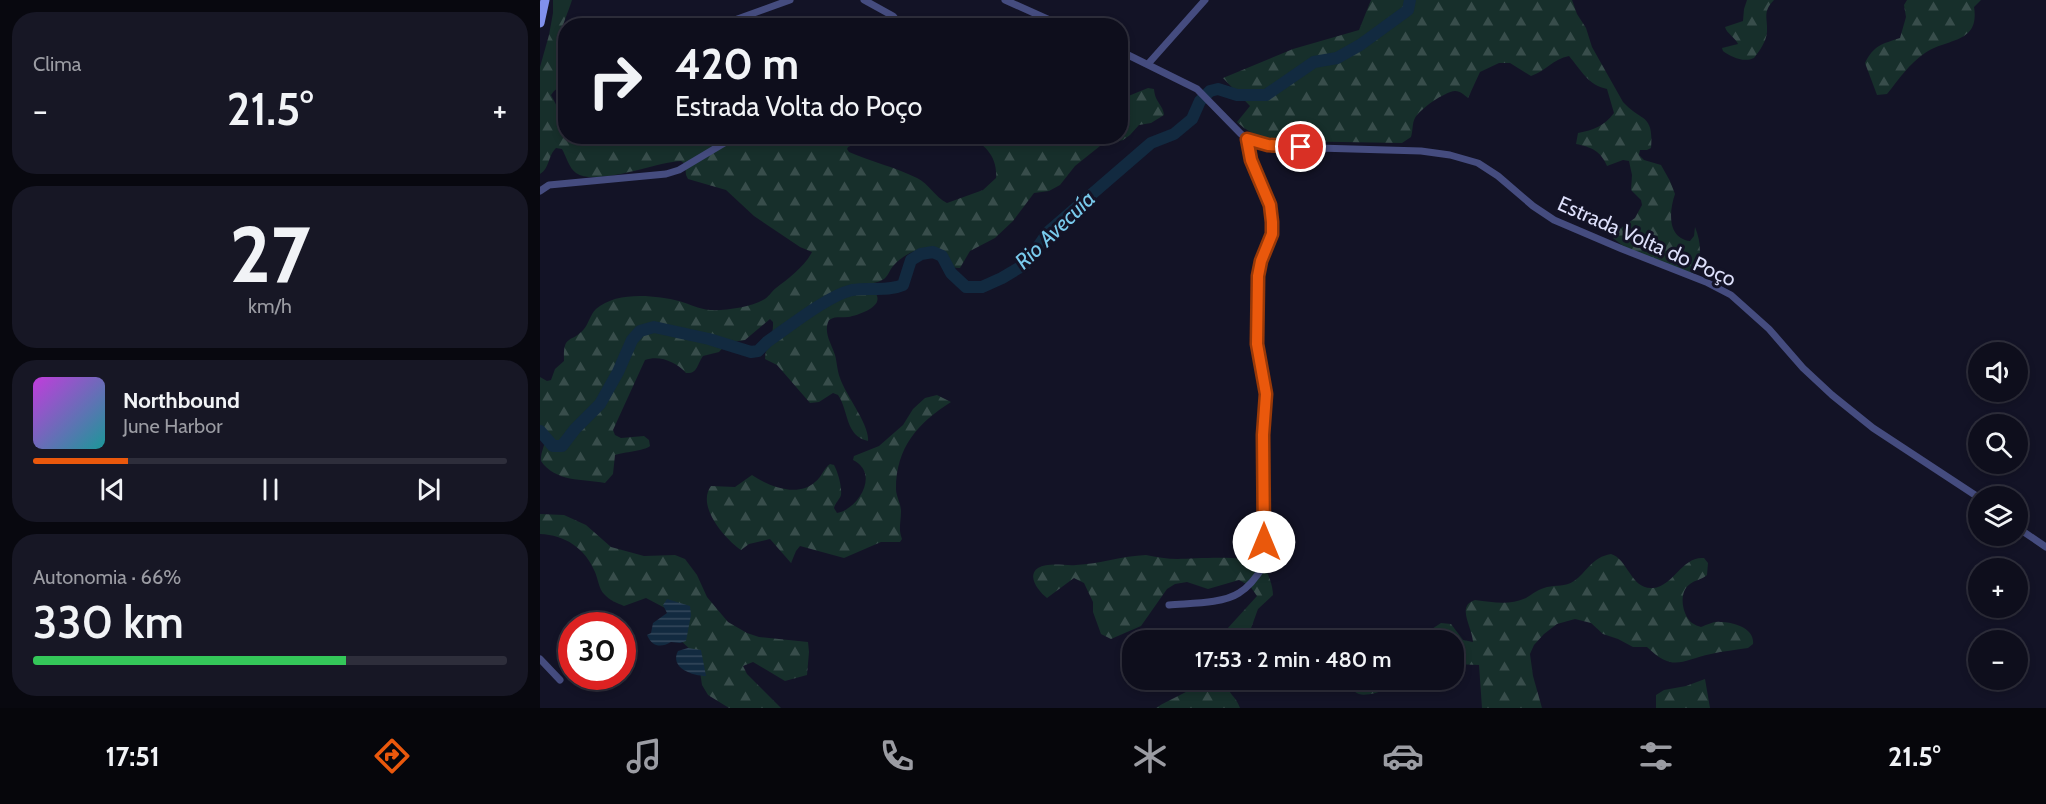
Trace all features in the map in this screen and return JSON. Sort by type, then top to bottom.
[{"type":"main road","points":[[540,22],[545,0]]},
{"type":"street","points":[[740,18],[790,0]]},
{"type":"street","points":[[864,0],[895,18]]},
{"type":"street","points":[[1005,0],[1046,18]]},
{"type":"street","points":[[1148,64],[1205,0]]},
{"type":"street","points":[[1128,55],[1197,89],[1247,139],[1251,160],[1270,205],[1272,222],[1272,234],[1259,269],[1257,288],[1257,344],[1266,394],[1263,435],[1264,565],[1256,577],[1238,594],[1215,600],[1169,605]]},
{"type":"street","name":"Estrada Volta do Poço","points":[[1247,139],[1268,145],[1421,151],[1450,155],[1478,163],[1554,220],[1731,294],[1769,329],[1803,368],[1873,428],[1968,490]]},
{"type":"street","points":[[540,191],[549,185],[666,174],[679,170],[723,144]]},
{"type":"street","points":[[2028,535],[2046,548]]},
{"type":"street","points":[[540,659],[558,677]]},
{"type":"green space","points":[[553,0],[572,0],[565,18],[558,18],[558,88],[551,95],[558,108],[558,144],[855,144],[848,147],[849,152],[917,178],[947,203],[983,190],[996,178],[995,164],[989,152],[980,144],[1108,144],[1100,146],[1075,166],[1060,185],[1049,191],[1034,193],[1013,221],[995,238],[970,251],[960,268],[951,266],[935,250],[926,248],[916,250],[897,262],[885,278],[869,284],[878,298],[873,307],[854,316],[829,320],[827,333],[839,375],[865,427],[868,441],[855,434],[851,428],[838,395],[833,393],[819,402],[810,403],[777,365],[765,359],[773,327],[770,319],[745,340],[727,343],[719,352],[703,356],[695,370],[690,373],[686,373],[667,360],[656,358],[645,360],[613,430],[615,435],[621,438],[644,436],[649,440],[650,446],[615,455],[613,474],[605,483],[570,478],[554,473],[541,461],[545,436],[540,431],[540,377],[547,381],[551,380],[555,369],[564,361],[566,343],[584,329],[596,309],[614,299],[636,296],[669,299],[710,310],[745,307],[767,298],[774,289],[801,267],[812,252],[800,247],[754,216],[726,190],[688,179],[685,164],[681,161],[611,176],[585,177],[574,171],[562,149],[556,148],[546,168],[540,174],[540,67],[553,13]]},
{"type":"green space","points":[[1371,0],[1572,0],[1586,28],[1592,47],[1623,102],[1648,123],[1651,148],[1640,150],[1639,155],[1644,160],[1661,165],[1670,181],[1675,194],[1671,216],[1677,235],[1690,241],[1694,236],[1695,227],[1700,252],[1692,275],[1627,249],[1613,238],[1614,233],[1635,218],[1642,205],[1641,200],[1631,190],[1632,175],[1629,161],[1623,160],[1607,166],[1595,150],[1576,144],[1578,133],[1598,127],[1614,113],[1607,89],[1590,80],[1569,56],[1531,76],[1510,63],[1499,63],[1480,72],[1468,98],[1461,92],[1455,91],[1433,101],[1415,118],[1411,137],[1402,143],[1280,141],[1259,137],[1237,122],[1250,106],[1223,78],[1293,49],[1359,30]]},
{"type":"green space","points":[[1747,0],[1774,0],[1767,12],[1767,32],[1764,43],[1754,58],[1746,60],[1730,55],[1722,48],[1738,44],[1725,27],[1743,21]]},
{"type":"green space","points":[[1907,0],[1981,0],[1974,7],[1975,19],[1967,34],[1919,57],[1887,94],[1877,95],[1865,63],[1879,46],[1900,38],[1906,17],[1904,5]]},
{"type":"green space","points":[[974,16],[991,18],[964,18]]},
{"type":"green space","points":[[1148,88],[1154,89],[1164,115],[1151,123],[1139,125],[1128,136],[1128,96]]},
{"type":"green space","points":[[937,395],[951,402],[919,428],[911,438],[900,461],[896,489],[901,511],[902,539],[900,542],[881,542],[844,558],[800,546],[791,563],[770,539],[749,544],[741,550],[727,538],[714,521],[707,503],[707,494],[711,486],[735,487],[752,475],[783,489],[800,489],[808,487],[817,480],[830,464],[834,465],[841,488],[841,495],[834,508],[837,513],[845,510],[859,498],[866,481],[861,466],[853,460],[854,456],[879,446],[903,425],[913,409],[925,398]]},
{"type":"green space","points":[[540,514],[564,515],[586,525],[611,547],[644,556],[675,555],[685,559],[697,575],[707,597],[728,622],[759,637],[808,642],[807,675],[785,681],[753,662],[743,666],[747,674],[781,708],[729,708],[708,695],[702,685],[699,665],[694,653],[678,638],[665,608],[646,598],[624,606],[608,598],[601,589],[591,564],[580,550],[566,540],[540,534]]},
{"type":"green space","points":[[1611,554],[1617,557],[1640,584],[1653,588],[1667,582],[1690,562],[1704,558],[1708,563],[1707,575],[1690,584],[1684,592],[1683,604],[1686,615],[1692,623],[1701,627],[1718,622],[1742,627],[1751,634],[1753,644],[1748,648],[1671,662],[1656,655],[1647,647],[1633,647],[1603,634],[1591,623],[1575,619],[1557,624],[1544,634],[1534,645],[1530,654],[1533,676],[1542,708],[1482,708],[1479,665],[1464,664],[1464,640],[1473,642],[1466,617],[1469,603],[1475,600],[1513,602],[1550,586],[1567,584],[1574,581],[1590,565]]},
{"type":"green space","points":[[1146,555],[1174,559],[1245,559],[1262,565],[1271,583],[1273,595],[1258,609],[1250,630],[1226,630],[1257,596],[1250,586],[1239,580],[1208,589],[1187,582],[1175,584],[1167,589],[1141,626],[1132,630],[1122,630],[1122,634],[1111,639],[1101,634],[1093,612],[1093,602],[1084,583],[1074,578],[1047,598],[1037,588],[1033,579],[1038,568],[1047,565],[1085,564]]},
{"type":"green space","points":[[1441,623],[1451,624],[1456,630],[1430,630]]},
{"type":"green space","points":[[1705,679],[1710,708],[1656,708],[1656,695],[1664,690],[1686,686]]},
{"type":"green space","points":[[1188,690],[1229,690],[1240,708],[1156,708]]},
{"type":"green space","points":[[1353,690],[1383,690],[1364,695]]},
{"type":"water","points":[[667,599],[690,606],[691,615],[686,641],[657,645],[651,642],[647,635],[651,633],[653,623],[667,613],[663,605]]},
{"type":"water","points":[[688,648],[701,650],[706,676],[689,673],[679,666],[676,657],[678,651]]},
{"type":"waterway","name":"Rio Avecuía","points":[[540,431],[553,446],[562,446],[600,404],[632,340],[640,331],[654,327],[709,339],[751,352],[758,351],[808,313],[842,293],[903,285],[911,260],[921,254],[933,252],[942,256],[951,273],[966,287],[982,287],[1002,278],[1027,263],[1048,232],[1151,143],[1174,134],[1192,119],[1200,101],[1210,91],[1218,89],[1237,95],[1266,95],[1314,62],[1337,58],[1360,45],[1408,10],[1410,0]]},
{"type":"route","points":[[1264,542],[1263,435],[1266,394],[1257,344],[1258,276],[1261,261],[1272,234],[1272,222],[1270,205],[1251,160],[1247,139],[1268,145],[1301,147]]}]
